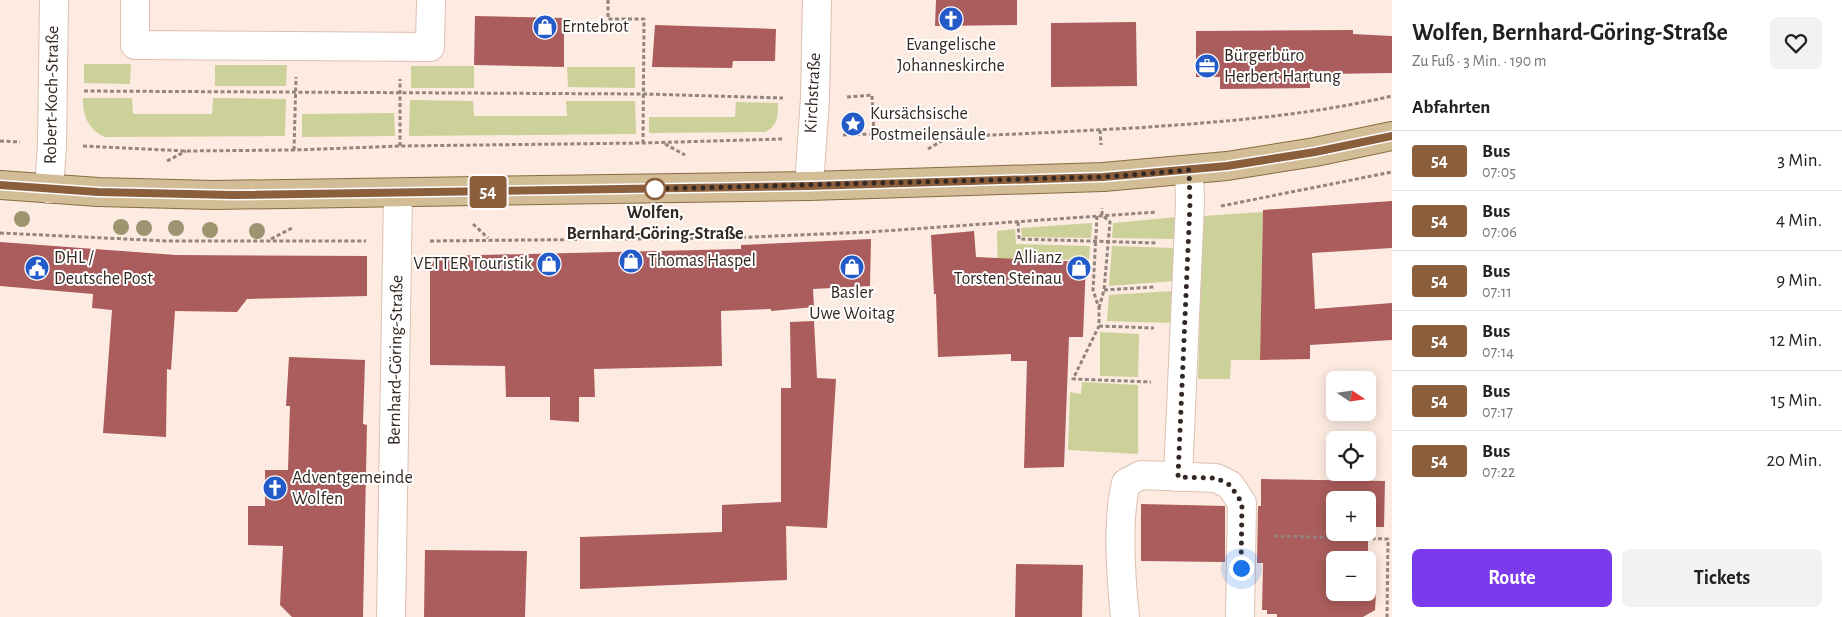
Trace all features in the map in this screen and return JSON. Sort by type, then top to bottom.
[{"type":"main road","points":[[0,185],[49,189],[214,195],[809,186],[1103,177],[1189,170],[1315,152],[1392,136]]},
{"type":"street","name":"Robert-Koch-Straße","points":[[49,189],[52,145],[54,0]]},
{"type":"street","points":[[135,0],[135,45],[430,47],[431,0]]},
{"type":"street","name":"Kirchstraße","points":[[809,186],[815,98],[817,0]]},
{"type":"street","points":[[1178,477],[1189,170]]},
{"type":"street","name":"Bernhard-Göring-Straße","points":[[391,617],[398,193]]},
{"type":"street","points":[[1125,617],[1121,584],[1122,498],[1126,483],[1140,475],[1216,478],[1230,485],[1242,503],[1240,617]]},
{"type":"path","points":[[608,0],[608,19],[644,19],[643,143]]},
{"type":"path","points":[[294,150],[296,73]]},
{"type":"path","points":[[400,73],[400,146]]},
{"type":"path","points":[[53,92],[644,94],[815,98]]},
{"type":"path","points":[[846,97],[872,95],[874,134]]},
{"type":"path","points":[[951,136],[1100,130],[1222,122],[1292,115],[1392,96]]},
{"type":"path","points":[[0,141],[186,151],[662,143]]},
{"type":"path","points":[[488,239],[728,238],[870,232],[1189,210],[1392,172]]},
{"type":"path","points":[[1097,216],[1093,290],[1099,308]]},
{"type":"path","points":[[1018,222],[1019,240],[1163,243]]},
{"type":"path","points":[[0,233],[167,241],[270,240]]},
{"type":"path","points":[[1105,276],[1104,290],[1099,308],[1099,326],[1073,379],[1182,383]]},
{"type":"path","points":[[1104,290],[1186,286]]},
{"type":"path","points":[[1099,326],[1184,329]]},
{"type":"path","points":[[1242,535],[1388,539],[1387,617]]},
{"type":"green space","points":[[84,64],[131,64],[130,84],[84,83]]},
{"type":"green space","points":[[215,65],[287,65],[286,86],[215,86]]},
{"type":"green space","points":[[411,66],[474,66],[474,88],[411,88]]},
{"type":"green space","points":[[567,67],[635,67],[635,88],[568,87]]},
{"type":"green space","points":[[83,98],[132,98],[133,114],[212,114],[213,98],[286,99],[285,136],[104,137],[87,120]]},
{"type":"green space","points":[[410,100],[473,101],[474,116],[567,116],[566,101],[635,101],[636,134],[409,136]]},
{"type":"green space","points":[[736,102],[778,103],[775,124],[765,132],[649,133],[649,117],[735,117]]},
{"type":"green space","points":[[394,113],[395,136],[302,137],[302,114]]},
{"type":"green space","points":[[1263,212],[1260,360],[1231,360],[1230,379],[1198,379],[1203,216]]},
{"type":"green space","points":[[1178,217],[1177,239],[1112,238],[1113,223]]},
{"type":"green space","points":[[1092,223],[1091,238],[1022,237],[1021,228]]},
{"type":"green space","points":[[1015,229],[1016,244],[1090,246],[1089,261],[1023,257],[1019,331],[999,331],[997,231]]},
{"type":"green space","points":[[1112,246],[1176,248],[1174,281],[1109,286]]},
{"type":"green space","points":[[1173,291],[1171,323],[1107,321],[1109,295]]},
{"type":"green space","points":[[1100,332],[1139,334],[1138,377],[1100,376]]},
{"type":"green space","points":[[1082,382],[1138,385],[1138,454],[1068,450],[1070,392],[1081,394]]},
{"type":"building","points":[[936,0],[1017,0],[1017,25],[935,26]]},
{"type":"building","points":[[475,16],[564,18],[564,67],[474,65]]},
{"type":"building","points":[[1136,22],[1137,86],[1051,87],[1051,23]]},
{"type":"building","points":[[655,25],[776,29],[775,61],[733,61],[732,68],[652,67]]},
{"type":"building","points":[[1353,30],[1353,34],[1392,36],[1392,73],[1325,74],[1325,77],[1310,77],[1310,88],[1220,89],[1220,77],[1196,77],[1196,31]]},
{"type":"building","points":[[1392,201],[1392,248],[1312,253],[1315,309],[1392,303],[1392,340],[1310,345],[1310,359],[1260,360],[1263,210]]},
{"type":"building","points":[[974,231],[976,257],[1086,262],[1083,337],[1069,337],[1064,467],[1024,468],[1027,361],[1011,361],[1011,354],[938,357],[936,294],[934,294],[931,235]]},
{"type":"building","points":[[871,239],[870,286],[813,289],[814,307],[771,311],[771,309],[721,311],[722,366],[594,369],[595,397],[579,397],[579,422],[550,420],[550,397],[506,397],[505,366],[430,365],[430,264],[439,256],[741,249],[741,245]]},
{"type":"building","points":[[0,242],[176,255],[367,256],[367,296],[247,299],[237,312],[175,311],[171,370],[167,369],[166,437],[103,433],[112,310],[92,308],[93,294],[0,286]]},
{"type":"building","points":[[814,321],[817,378],[836,379],[827,528],[786,526],[787,580],[580,589],[580,537],[722,532],[722,505],[781,502],[781,388],[791,388],[790,322]]},
{"type":"building","points":[[289,357],[365,360],[363,424],[367,425],[363,617],[292,617],[280,605],[283,546],[248,545],[248,506],[265,506],[265,470],[288,470],[290,406],[286,406]]},
{"type":"building","points":[[1261,479],[1385,481],[1384,527],[1376,527],[1376,491],[1326,491],[1326,541],[1368,541],[1368,551],[1326,551],[1326,601],[1376,601],[1375,610],[1363,617],[1277,617],[1277,614],[1267,614],[1267,610],[1262,610],[1263,563],[1257,563],[1258,506],[1261,506]]},
{"type":"building","points":[[1141,504],[1225,506],[1225,562],[1141,561]]},
{"type":"building","points":[[425,550],[527,551],[525,617],[424,617]]},
{"type":"building","points":[[1016,564],[1083,565],[1082,617],[1015,617]]},
{"type":"bus line","name":"54","points":[[0,185],[98,192],[233,195],[809,186],[1103,177],[1227,166],[1315,152],[1392,136]]},
{"type":"place","name":"Evangelische Johanneskirche","points":[[951,19]]},
{"type":"place","name":"Erntebrot","points":[[545,27]]},
{"type":"place","name":"Bürgerbüro Herbert Hartung","points":[[1207,66]]},
{"type":"place","name":"Kursächsische Postmeilensäule","points":[[853,124]]},
{"type":"place","name":"Wolfen, Bernhard-Göring-Straße","points":[[655,189]]},
{"type":"place","name":"Thomas Haspel","points":[[631,261]]},
{"type":"place","name":"VETTER Touristik","points":[[549,264]]},
{"type":"place","name":"Basler Uwe Woitag","points":[[852,267]]},
{"type":"place","name":"DHL / Deutsche Post","points":[[37,268]]},
{"type":"place","name":"Allianz Torsten Steinau","points":[[1079,268]]},
{"type":"place","name":"Adventgemeinde Wolfen","points":[[275,488]]},
{"type":"route","points":[[655,189],[652,189],[1103,177],[1189,170],[1190,203],[1178,477],[1216,478],[1230,485],[1242,503],[1241,568]]}]
